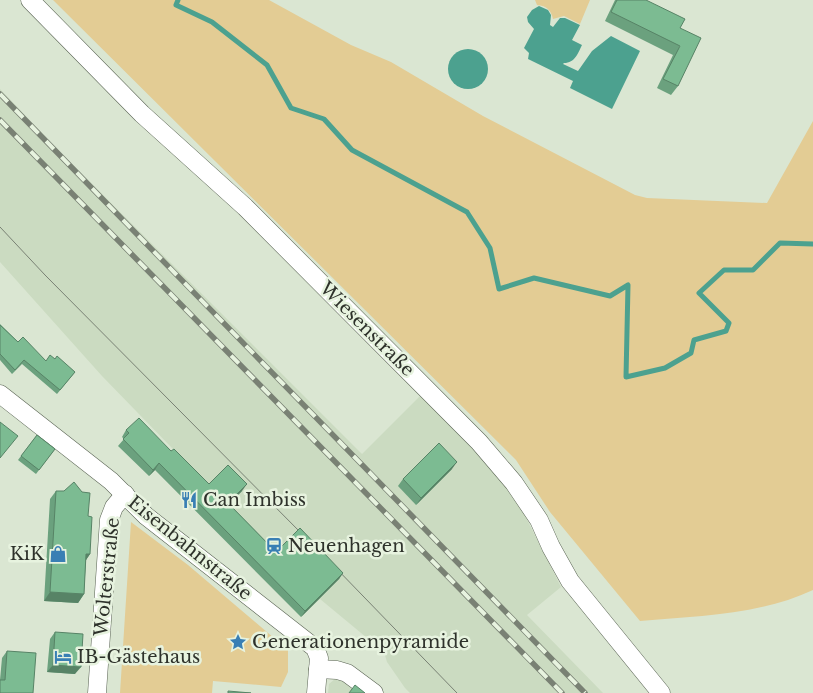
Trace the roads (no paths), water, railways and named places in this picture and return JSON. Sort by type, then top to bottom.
[{"type":"street","name":"Wiesenstraße","points":[[30,0],[142,114],[244,207],[479,442],[514,484],[539,520],[551,547],[570,581],[661,693]]},
{"type":"street","name":"Eisenbahnstraße","points":[[0,394],[80,456],[125,494],[146,516],[315,648],[319,658],[316,693]]},
{"type":"street","name":"Wolterstraße","points":[[97,693],[109,520],[114,507],[125,494]]},
{"type":"street","points":[[318,669],[337,670],[347,673],[374,693]]},
{"type":"water","points":[[539,6],[548,10],[551,15],[550,25],[553,27],[560,18],[565,18],[580,25],[572,40],[582,45],[571,61],[563,64],[578,71],[592,51],[611,36],[640,51],[612,109],[570,88],[573,81],[528,59],[529,53],[524,48],[534,29],[528,22],[527,17],[532,10]]},
{"type":"water","points":[[472,49],[479,52],[485,58],[488,69],[487,77],[479,86],[472,89],[464,89],[457,86],[449,77],[448,65],[451,58],[460,50]]},
{"type":"waterway","points":[[178,0],[176,5],[212,22],[267,65],[291,108],[324,119],[352,150],[467,212],[490,248],[499,289],[534,278],[610,296],[628,285],[626,377],[665,368],[691,353],[694,340],[726,331],[729,323],[699,293],[724,270],[753,270],[780,243],[813,244]]},
{"type":"tram line","points":[[0,227],[45,275],[307,539]]},
{"type":"tram line","points":[[332,564],[457,693]]},
{"type":"railway","points":[[0,94],[585,693]]},
{"type":"railway","points":[[0,120],[562,693]]},
{"type":"place","name":"Can Imbiss","points":[[189,500]]},
{"type":"place","name":"Neuenhagen","points":[[274,546]]},
{"type":"place","name":"KiK","points":[[58,554]]},
{"type":"place","name":"Generationenpyramide","points":[[238,642]]},
{"type":"place","name":"IB-Gästehaus","points":[[63,657]]}]
